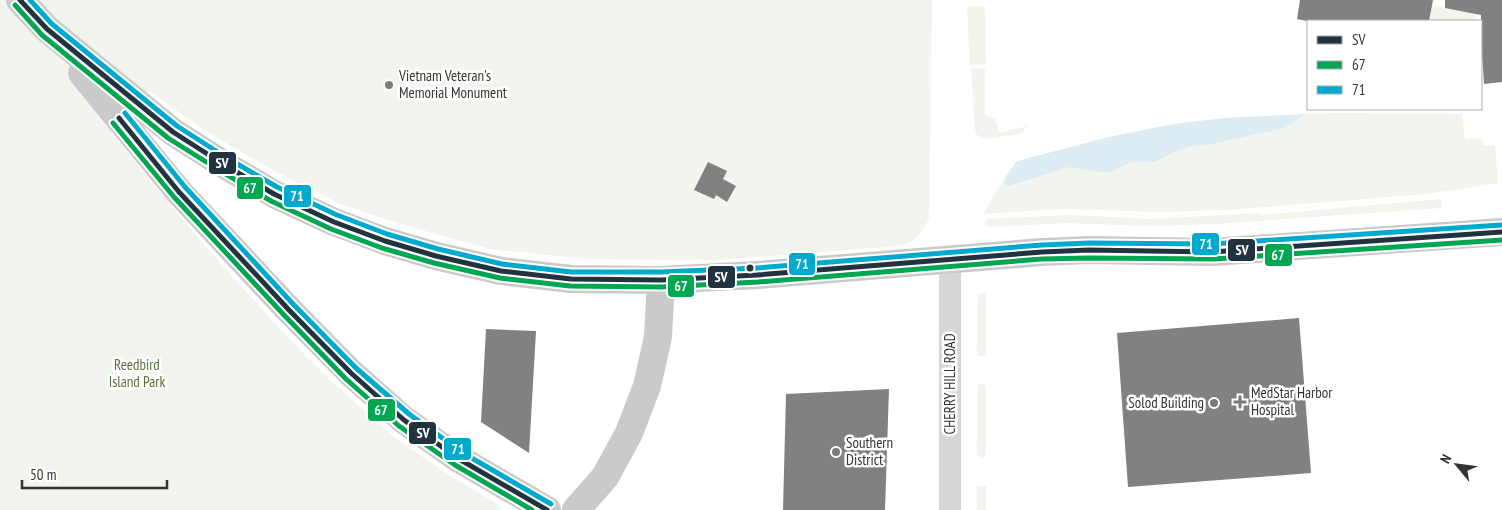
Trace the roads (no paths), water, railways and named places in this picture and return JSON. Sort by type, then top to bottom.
[{"type":"main road","points":[[20,0],[47,29],[179,192],[350,373],[404,420],[459,459],[547,510]]},
{"type":"main road","points":[[47,29],[173,132],[274,194],[334,222],[385,241],[436,256],[501,271],[570,279],[661,280],[1042,252],[1090,250],[1212,252],[1502,232]]},
{"type":"main road","points":[[576,510],[604,477],[629,433],[647,386],[658,337],[661,280]]},
{"type":"street","name":"CHERRY HILL ROAD","points":[[950,258],[950,510]]},
{"type":"place","name":"Vietnam Veteran's Memorial Monument","points":[[389,85]]},
{"type":"place","name":"MedStar Harbor Hospital","points":[[1240,402]]},
{"type":"place","name":"Solod Building","points":[[1214,403]]},
{"type":"place","name":"Southern District","points":[[836,452]]},
{"type":"park label","name":"Reedbird Island Park","points":[[137,374]]}]
